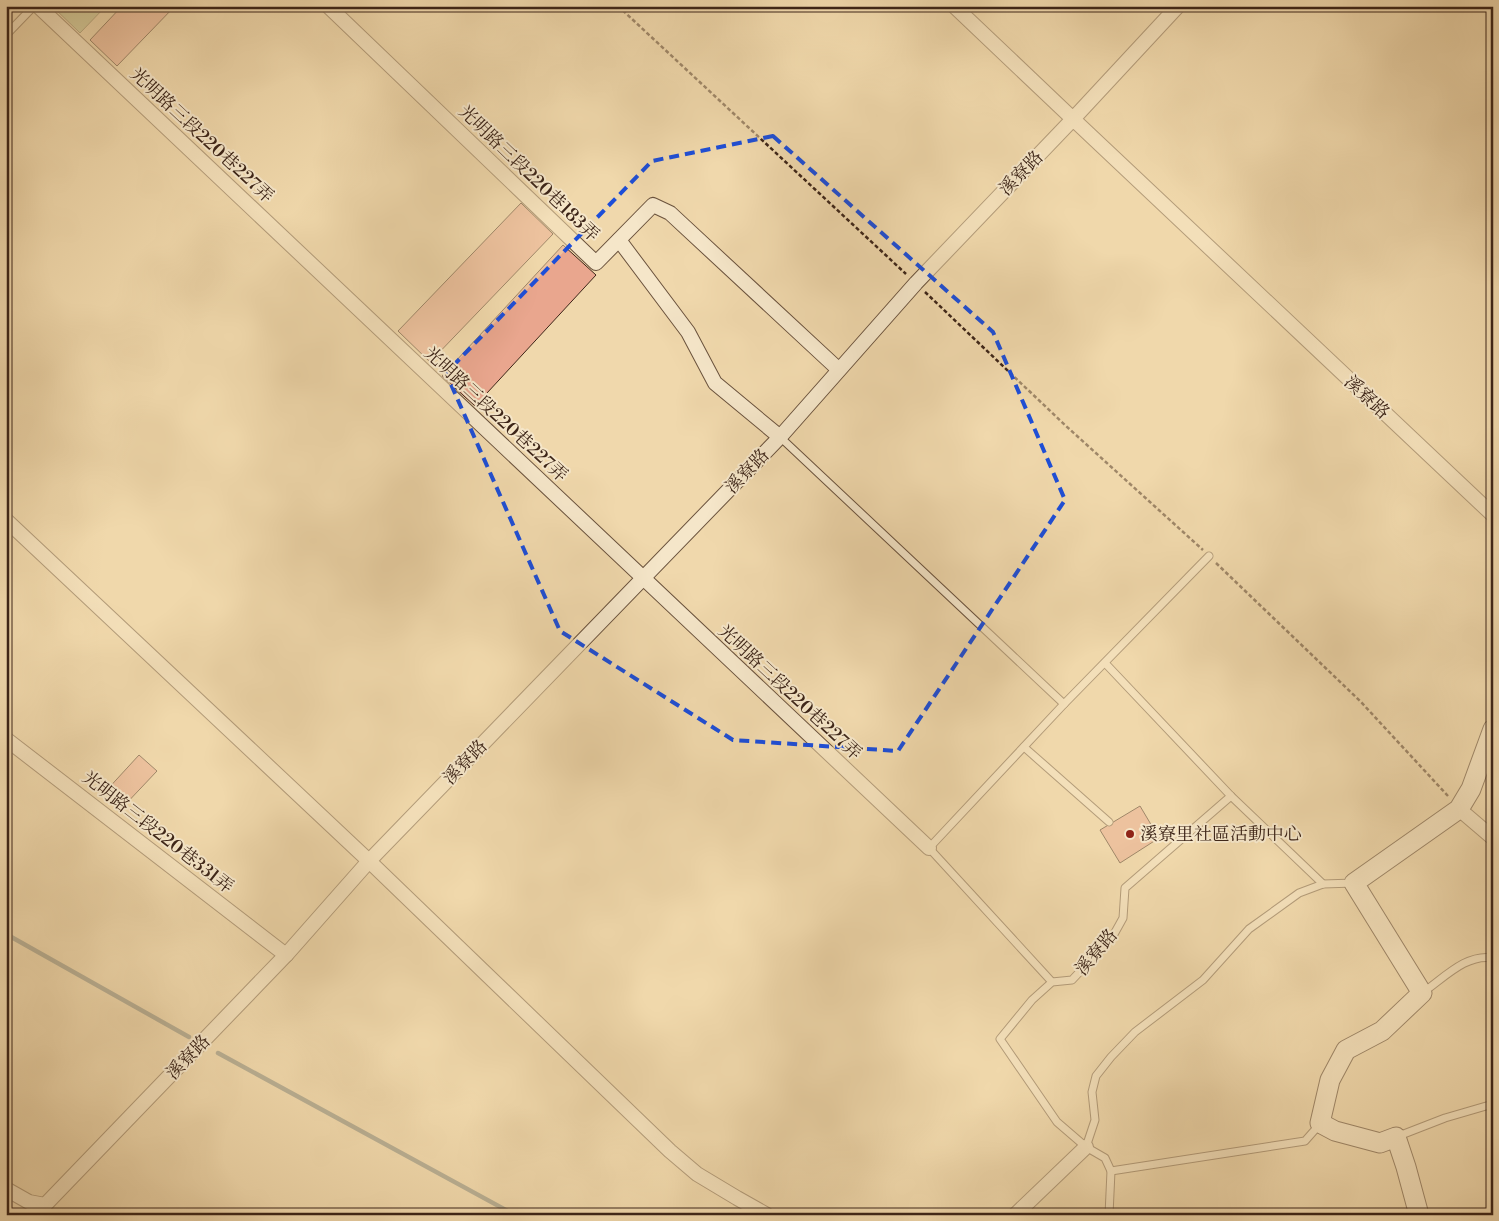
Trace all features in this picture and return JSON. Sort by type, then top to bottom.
[{"type":"street","name":"光明路三段220巷227弄","points":[[38,6],[929,848]]},
{"type":"street","name":"光明路三段220巷183弄","points":[[328,6],[596,263],[653,205],[670,213],[838,369]]},
{"type":"street","points":[[954,6],[1073,119],[1178,6]]},
{"type":"street","name":"溪寮路","points":[[6,1189],[29,1202],[45,1204],[286,955],[369,861],[780,437],[838,369],[916,283],[1073,119],[1493,516]]},
{"type":"street","points":[[619,240],[688,332],[715,383],[780,437]]},
{"type":"street","points":[[6,520],[369,861],[670,1151],[697,1174],[767,1215]]},
{"type":"street","points":[[1419,1215],[1396,1137],[1380,1143],[1336,1131],[1320,1123],[1330,1080],[1346,1050],[1382,1031],[1422,993],[1354,883],[1460,809],[1470,789],[1493,729]]},
{"type":"street","name":"光明路三段220巷331弄","points":[[6,739],[286,955]]},
{"type":"street","points":[[1460,809],[1493,838]]},
{"type":"street","points":[[1015,1215],[1086,1147]]},
{"type":"lane","points":[[6,36],[34,6]]},
{"type":"lane","points":[[780,437],[1064,704]]},
{"type":"lane","points":[[1052,982],[929,848],[1064,704],[1209,556]]},
{"type":"lane","points":[[1104,663],[1230,796],[1323,884]]},
{"type":"lane","points":[[1024,747],[1109,822]]},
{"type":"lane","name":"溪寮路","points":[[1111,1171],[1105,1158],[1086,1147],[1057,1122],[1000,1039],[1032,1000],[1052,982],[1072,980],[1114,936],[1123,918],[1125,888],[1230,796]]},
{"type":"lane","points":[[1086,1147],[1095,1120],[1092,1092],[1096,1076],[1135,1032],[1203,980],[1249,929],[1299,893],[1323,884],[1354,883]]},
{"type":"lane","points":[[1422,993],[1468,960],[1483,956],[1493,958]]},
{"type":"lane","points":[[1396,1137],[1445,1118],[1493,1104]]},
{"type":"lane","points":[[1109,1215],[1111,1171],[1305,1140],[1320,1123]]},
{"type":"path","points":[[618,6],[916,283],[1066,426],[1209,556],[1361,702],[1460,809]]},
{"type":"highlighted area","points":[[773,136],[993,332],[1065,500],[898,751],[733,740],[560,631],[446,373],[652,161]]},
{"type":"green space","points":[[52,6],[106,6],[80,33]]},
{"type":"building","points":[[122,6],[175,6],[117,66],[90,40]]},
{"type":"building","points":[[521,203],[553,234],[430,362],[398,331]]},
{"type":"building","points":[[563,245],[596,275],[475,406],[442,376]]},
{"type":"building","points":[[139,755],[157,771],[122,808],[105,792]]},
{"type":"building","name":"溪寮里社區活動中心","points":[[1140,806],[1159,838],[1120,863],[1100,830]]},
{"type":"waterway","points":[[6,934],[189,1037]]},
{"type":"waterway","points":[[218,1053],[515,1215]]},
{"type":"place","name":"溪寮里社區活動中心","points":[[1130,834]]}]
